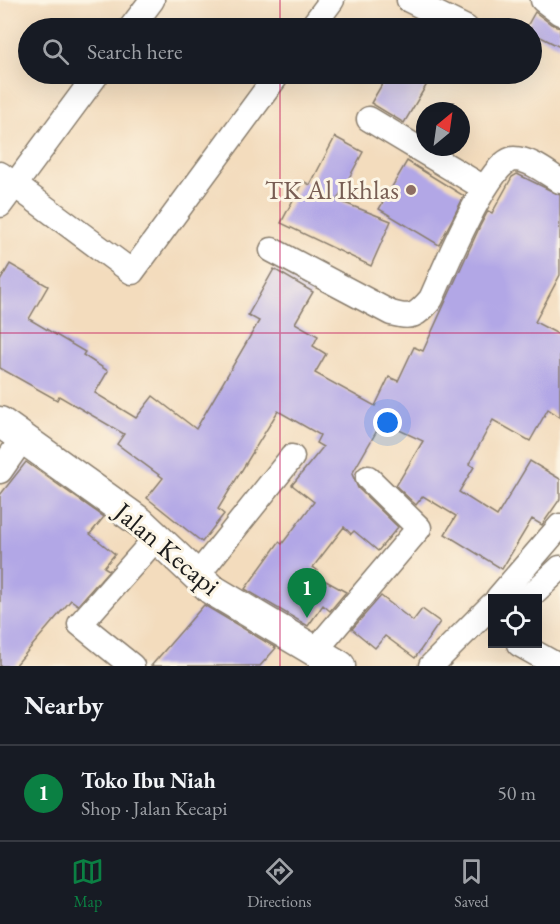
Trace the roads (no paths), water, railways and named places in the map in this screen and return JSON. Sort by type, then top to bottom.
[{"type":"street","points":[[138,18],[152,0]]},
{"type":"street","points":[[318,18],[332,0]]},
{"type":"street","points":[[409,0],[446,18]]},
{"type":"street","points":[[543,0],[560,13]]},
{"type":"street","points":[[0,205],[7,179],[88,84]]},
{"type":"street","points":[[7,179],[132,272],[271,84]]},
{"type":"street","points":[[369,119],[484,188]]},
{"type":"street","points":[[272,250],[391,313],[406,318],[419,313],[430,299],[484,188],[504,162],[513,159],[522,160],[560,181]]},
{"type":"street","points":[[0,471],[11,430]]},
{"type":"street","name":"Jalan Kecapi","points":[[11,430],[132,516],[158,537],[196,577],[212,589],[340,666]]},
{"type":"street","points":[[196,577],[292,457]]},
{"type":"street","points":[[315,651],[419,528],[368,478]]},
{"type":"street","points":[[501,594],[560,527]]},
{"type":"street","points":[[132,666],[80,624],[158,537]]},
{"type":"street","points":[[532,594],[560,568]]},
{"type":"street","points":[[431,666],[488,610]]},
{"type":"street","points":[[526,648],[558,666]]},
{"type":"place","name":"TK Al Ikhlas","points":[[411,190]]},
{"type":"place","name":"Toko Ibu Niah","points":[[307,618]]}]
